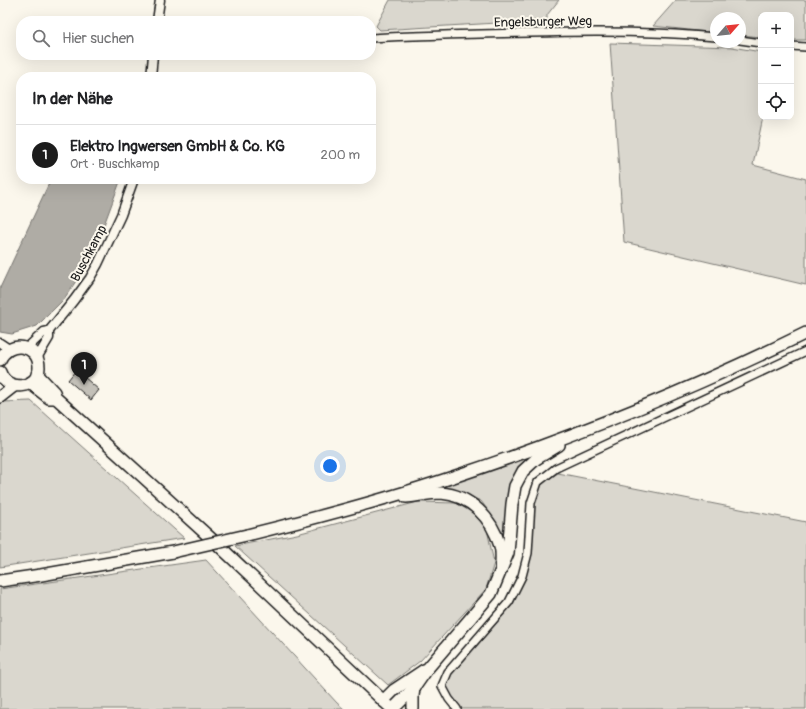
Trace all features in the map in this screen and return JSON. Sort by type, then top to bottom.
[{"type":"main road","points":[[0,581],[173,552],[247,535],[370,503],[453,477],[589,428],[689,388],[806,333]]},
{"type":"main road","points":[[0,358],[4,346],[21,346],[27,348],[34,354],[37,358],[39,368],[37,374],[30,383],[19,386],[14,386],[8,383],[0,375]]},
{"type":"main road","points":[[37,374],[54,392],[56,398],[210,538],[392,709],[414,688],[428,668],[491,594],[508,553],[515,486],[523,471],[536,459],[548,451],[589,428]]},
{"type":"main road","points":[[30,383],[49,398],[56,398]]},
{"type":"main road","points":[[0,397],[14,386]]},
{"type":"main road","points":[[370,503],[441,493],[461,498],[477,507],[493,526],[500,547],[502,569]]},
{"type":"main road","points":[[0,573],[41,575]]},
{"type":"main road","points":[[383,701],[408,680],[428,668]]},
{"type":"main road","points":[[413,709],[414,688]]},
{"type":"street","points":[[158,16],[160,0]]},
{"type":"street","name":"Engelsburger Weg","points":[[376,38],[430,35],[594,32],[682,34],[710,36]]},
{"type":"street","points":[[746,41],[758,42]]},
{"type":"street","points":[[794,46],[806,46]]},
{"type":"street","points":[[151,72],[153,60]]},
{"type":"street","name":"Buschkamp","points":[[27,348],[44,332],[49,331],[90,278],[121,215],[132,184]]},
{"type":"street","name":"Buschkamp","points":[[37,358],[49,338],[49,331]]},
{"type":"street","points":[[457,709],[449,699],[442,686],[448,672],[510,602],[522,576],[528,553],[531,503],[538,482],[556,468],[806,351]]},
{"type":"shaded area","points":[[390,0],[559,0],[547,15],[547,20],[380,30],[376,26]]},
{"type":"shaded area","points":[[676,0],[806,0],[806,40],[794,40],[794,12],[758,12],[758,37],[746,36],[746,12],[710,12],[710,32],[653,26]]},
{"type":"shaded area","points":[[610,43],[710,46],[710,48],[738,48],[758,51],[758,120],[762,120],[753,165],[806,179],[806,285],[624,242]]},
{"type":"shaded area","points":[[49,184],[119,184],[92,257],[64,299],[37,326],[12,334],[0,332],[0,288]]},
{"type":"shaded area","points":[[31,401],[184,538],[0,567],[0,405],[3,402]]},
{"type":"shaded area","points":[[534,454],[518,474],[512,484],[508,496],[507,531],[505,542],[495,520],[481,501],[457,491],[431,489]]},
{"type":"shaded area","points":[[558,473],[806,522],[806,709],[461,709],[451,697],[446,685],[451,674],[513,604],[525,577],[534,503],[541,484]]},
{"type":"shaded area","points":[[418,502],[456,503],[473,513],[487,529],[494,563],[486,589],[420,661],[388,685],[235,546],[297,534]]},
{"type":"shaded area","points":[[206,560],[344,709],[0,709],[0,589]]},
{"type":"building","points":[[76,370],[99,390],[91,400],[68,380]]},
{"type":"place","name":"Elektro Ingwersen GmbH & Co. KG","points":[[84,385]]}]
